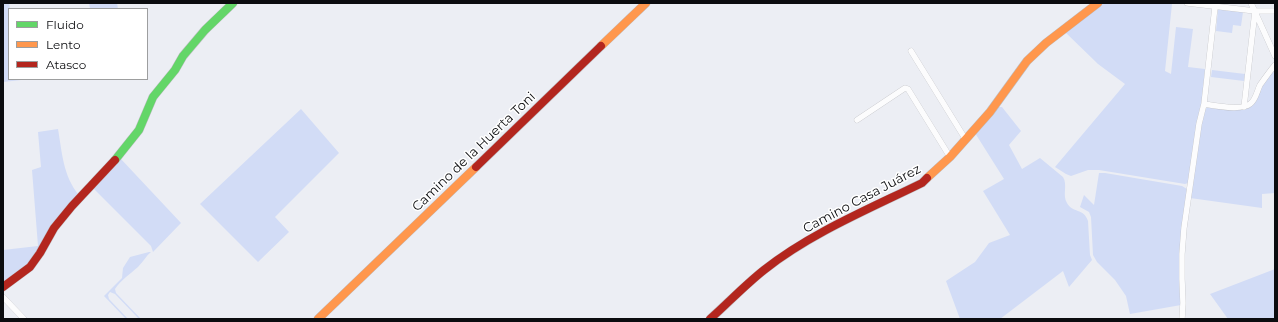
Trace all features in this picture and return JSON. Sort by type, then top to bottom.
[{"type":"street","points":[[3,287],[30,267],[58,222],[132,140],[139,130],[153,98],[175,70],[183,56],[205,30],[233,3]]},
{"type":"street","name":"Camino de la Huerta Toni","points":[[318,319],[646,3]]},
{"type":"street","name":"Camino Casa Juárez","points":[[710,319],[764,270],[782,257],[834,226],[922,183],[966,140],[990,112],[1027,61],[1046,43],[1098,3]]},
{"type":"street","points":[[1186,3],[1275,12]]},
{"type":"street","points":[[1251,3],[1275,56]]},
{"type":"street","points":[[1182,319],[1182,254],[1184,228],[1199,124],[1204,104],[1214,5]]},
{"type":"street","points":[[1244,107],[1255,11]]},
{"type":"street","points":[[911,51],[966,140]]},
{"type":"street","points":[[1204,104],[1230,108],[1244,107],[1250,104],[1255,98],[1260,86],[1275,65]]},
{"type":"street","points":[[857,120],[905,88],[908,89],[950,157]]},
{"type":"street","points":[[3,297],[24,319]]},
{"type":"shaded area","points":[[3,3],[9,3],[8,80],[21,80],[3,82]]},
{"type":"shaded area","points":[[89,3],[117,3],[118,8],[90,8]]},
{"type":"shaded area","points":[[1103,3],[1172,4],[1165,71],[1171,74],[1176,27],[1193,29],[1188,67],[1205,69],[1203,100],[1188,183],[1185,184],[1099,170],[1088,170],[1071,176],[1055,167],[1125,84],[1098,64],[1064,31]]},
{"type":"shaded area","points":[[1218,9],[1243,12],[1241,26],[1233,25],[1232,33],[1216,31]]},
{"type":"shaded area","points":[[1275,68],[1275,193],[1262,194],[1262,208],[1190,198],[1203,111],[1209,106],[1250,106]]},
{"type":"shaded area","points":[[1212,70],[1245,74],[1244,81],[1211,77]]},
{"type":"shaded area","points":[[998,107],[1002,107],[1021,131],[1009,145],[1022,169],[1040,158],[1063,177],[1067,203],[1072,208],[1084,214],[1088,221],[1090,255],[1092,260],[1069,287],[1063,271],[1000,319],[960,319],[946,281],[975,262],[989,243],[1010,235],[983,191],[1004,179],[975,133]]},
{"type":"shaded area","points":[[301,109],[339,153],[275,217],[289,232],[258,262],[200,204]]},
{"type":"shaded area","points":[[58,129],[66,172],[79,195],[37,256],[3,284],[3,250],[38,246],[32,170],[41,167],[38,132]]},
{"type":"shaded area","points":[[120,158],[181,223],[153,252],[151,246],[93,188]]},
{"type":"shaded area","points":[[1099,173],[1182,186],[1187,189],[1181,305],[1130,314],[1126,296],[1115,280],[1097,262],[1093,255],[1091,217],[1089,212],[1080,207],[1084,195],[1094,205]]},
{"type":"shaded area","points":[[151,252],[140,265],[115,289],[116,293],[141,319],[139,319],[115,294],[110,292],[108,295],[109,299],[128,319],[126,319],[104,296],[122,278],[123,268],[130,257]]},
{"type":"shaded area","points":[[1275,269],[1275,319],[1228,319],[1210,294]]},
{"type":"traffic: fast","points":[[115,160],[139,130],[153,97],[175,70],[183,56],[205,30],[233,3]]},
{"type":"traffic: slow","points":[[601,46],[646,3]]},
{"type":"traffic: slow","points":[[927,178],[950,157],[990,112],[1027,61],[1046,43],[1098,3]]},
{"type":"traffic: slow","points":[[318,319],[476,167]]},
{"type":"traffic: jam","points":[[476,167],[601,46]]},
{"type":"traffic: jam","points":[[3,287],[30,267],[54,228],[72,206],[115,160]]},
{"type":"traffic: jam","points":[[710,319],[764,270],[801,244],[861,212],[922,183],[927,178]]}]
